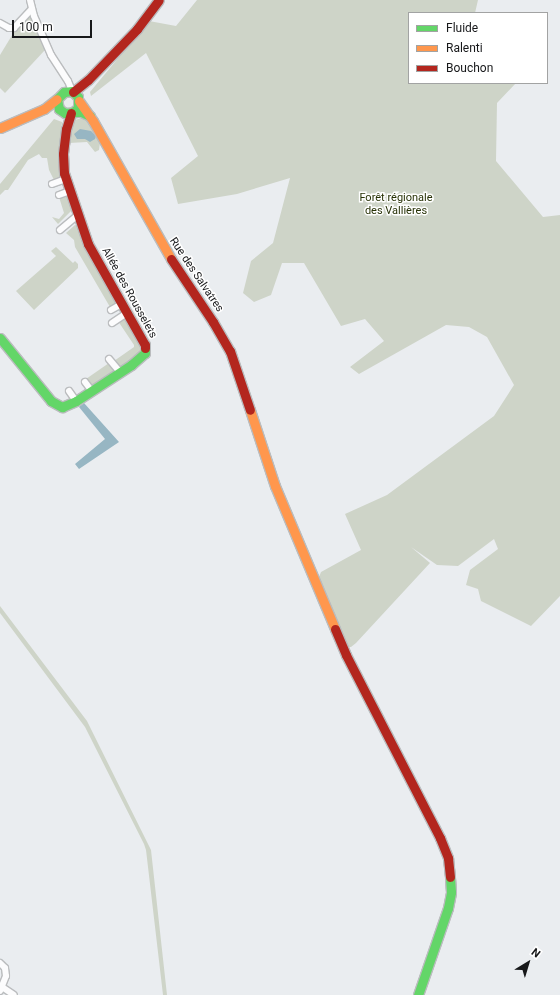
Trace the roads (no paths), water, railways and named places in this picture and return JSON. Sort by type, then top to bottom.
[{"type":"street","points":[[30,0],[32,9],[51,55],[76,95],[59,96]]},
{"type":"street","name":"Allée des Rousselets","points":[[0,338],[53,403],[64,407],[141,360],[145,352],[145,345],[88,244],[62,163],[66,128],[66,111],[78,108],[76,95],[87,81],[137,30],[159,0]]},
{"type":"street","points":[[0,23],[8,28],[14,28],[32,9]]},
{"type":"street","points":[[67,79],[77,83],[87,81]]},
{"type":"street","points":[[0,128],[44,109],[59,96],[67,79]]},
{"type":"street","name":"Rue des Salvatres","points":[[76,95],[90,116],[169,257],[222,337],[237,370],[275,486],[356,676],[427,812],[448,858],[451,892],[448,908],[418,995]]},
{"type":"street","points":[[59,96],[66,111]]},
{"type":"street","points":[[44,109],[81,112],[90,116]]},
{"type":"street","points":[[52,184],[66,179]]},
{"type":"street","points":[[59,195],[70,191]]},
{"type":"street","points":[[60,230],[78,215]]},
{"type":"street","points":[[111,310],[122,304]]},
{"type":"street","points":[[112,323],[127,313]]},
{"type":"street","points":[[109,359],[120,372]]},
{"type":"street","points":[[86,382],[91,390]]},
{"type":"street","points":[[69,391],[76,401]]},
{"type":"street","points":[[0,962],[6,972],[1,989],[14,995]]},
{"type":"water","points":[[80,129],[91,131],[96,136],[95,139],[90,142],[85,139],[77,139],[74,134]]},
{"type":"water","points":[[84,403],[119,442],[79,469],[75,464],[105,439],[79,407]]},
{"type":"park label","name":"Forêt régionale des Vallières","points":[[396,205]]}]
